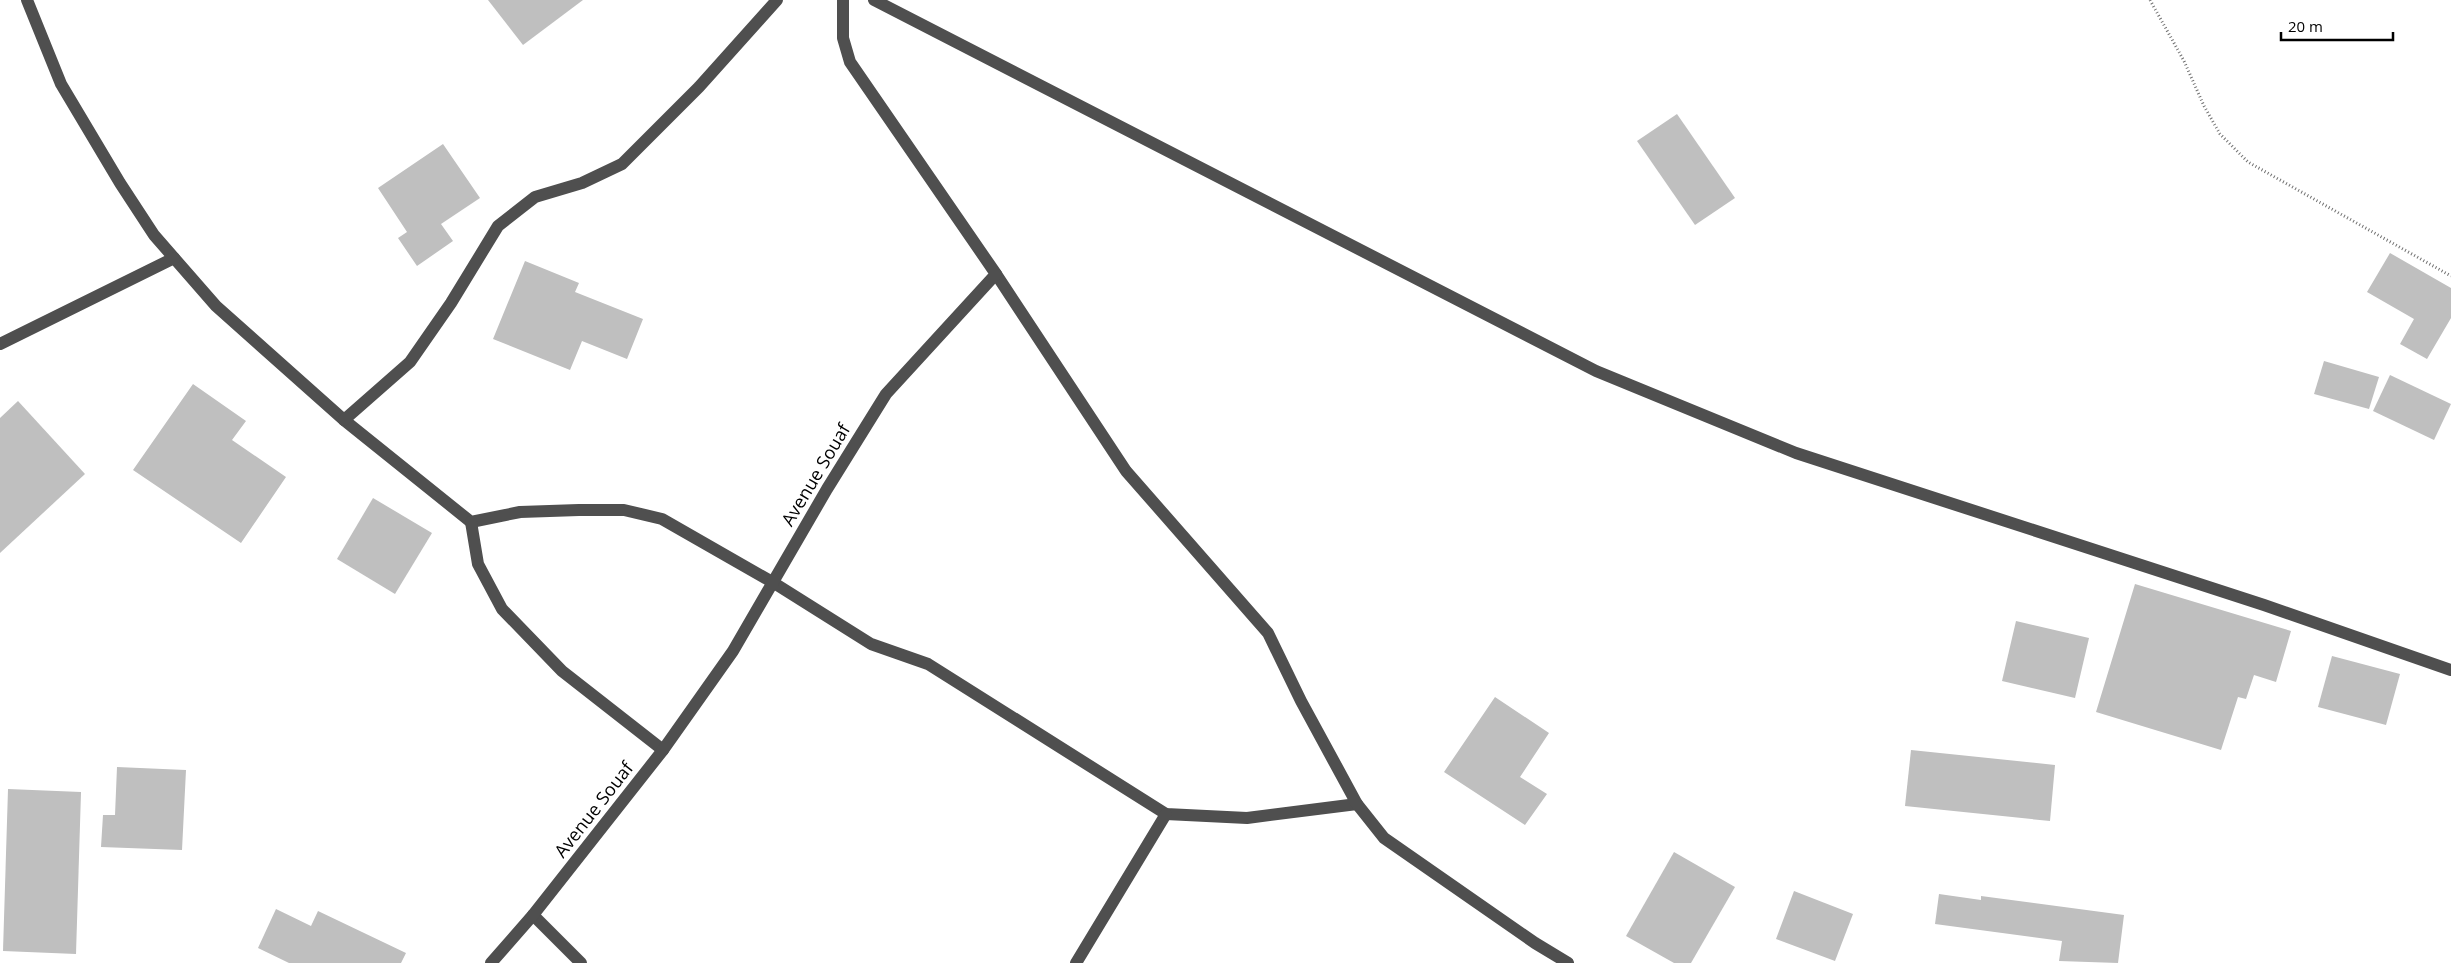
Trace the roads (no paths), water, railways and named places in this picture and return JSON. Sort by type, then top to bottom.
[{"type":"street","points":[[27,0],[61,84],[120,183],[154,234],[174,258],[216,306],[344,420],[472,522],[478,564],[502,609],[562,671],[664,750]]},
{"type":"street","points":[[344,420],[410,362],[450,304],[498,226],[535,197],[582,183],[622,164],[699,87],[777,0]]},
{"type":"street","points":[[843,0],[843,38],[850,62],[996,274],[1126,471],[1268,633],[1301,701],[1357,804],[1384,838],[1535,943],[1568,963]]},
{"type":"street","points":[[874,0],[1596,371],[1796,453],[2255,602],[2451,670]]},
{"type":"street","points":[[0,344],[174,258]]},
{"type":"street","name":"Avenue Souaf","points":[[491,963],[533,915],[664,750],[733,651],[827,489],[886,394],[996,274]]},
{"type":"street","points":[[472,522],[520,512],[624,510],[662,519],[774,583],[871,644],[928,664],[1166,814],[1247,818],[1357,804]]},
{"type":"street","points":[[1076,963],[1166,814]]},
{"type":"street","points":[[533,915],[581,963]]}]
